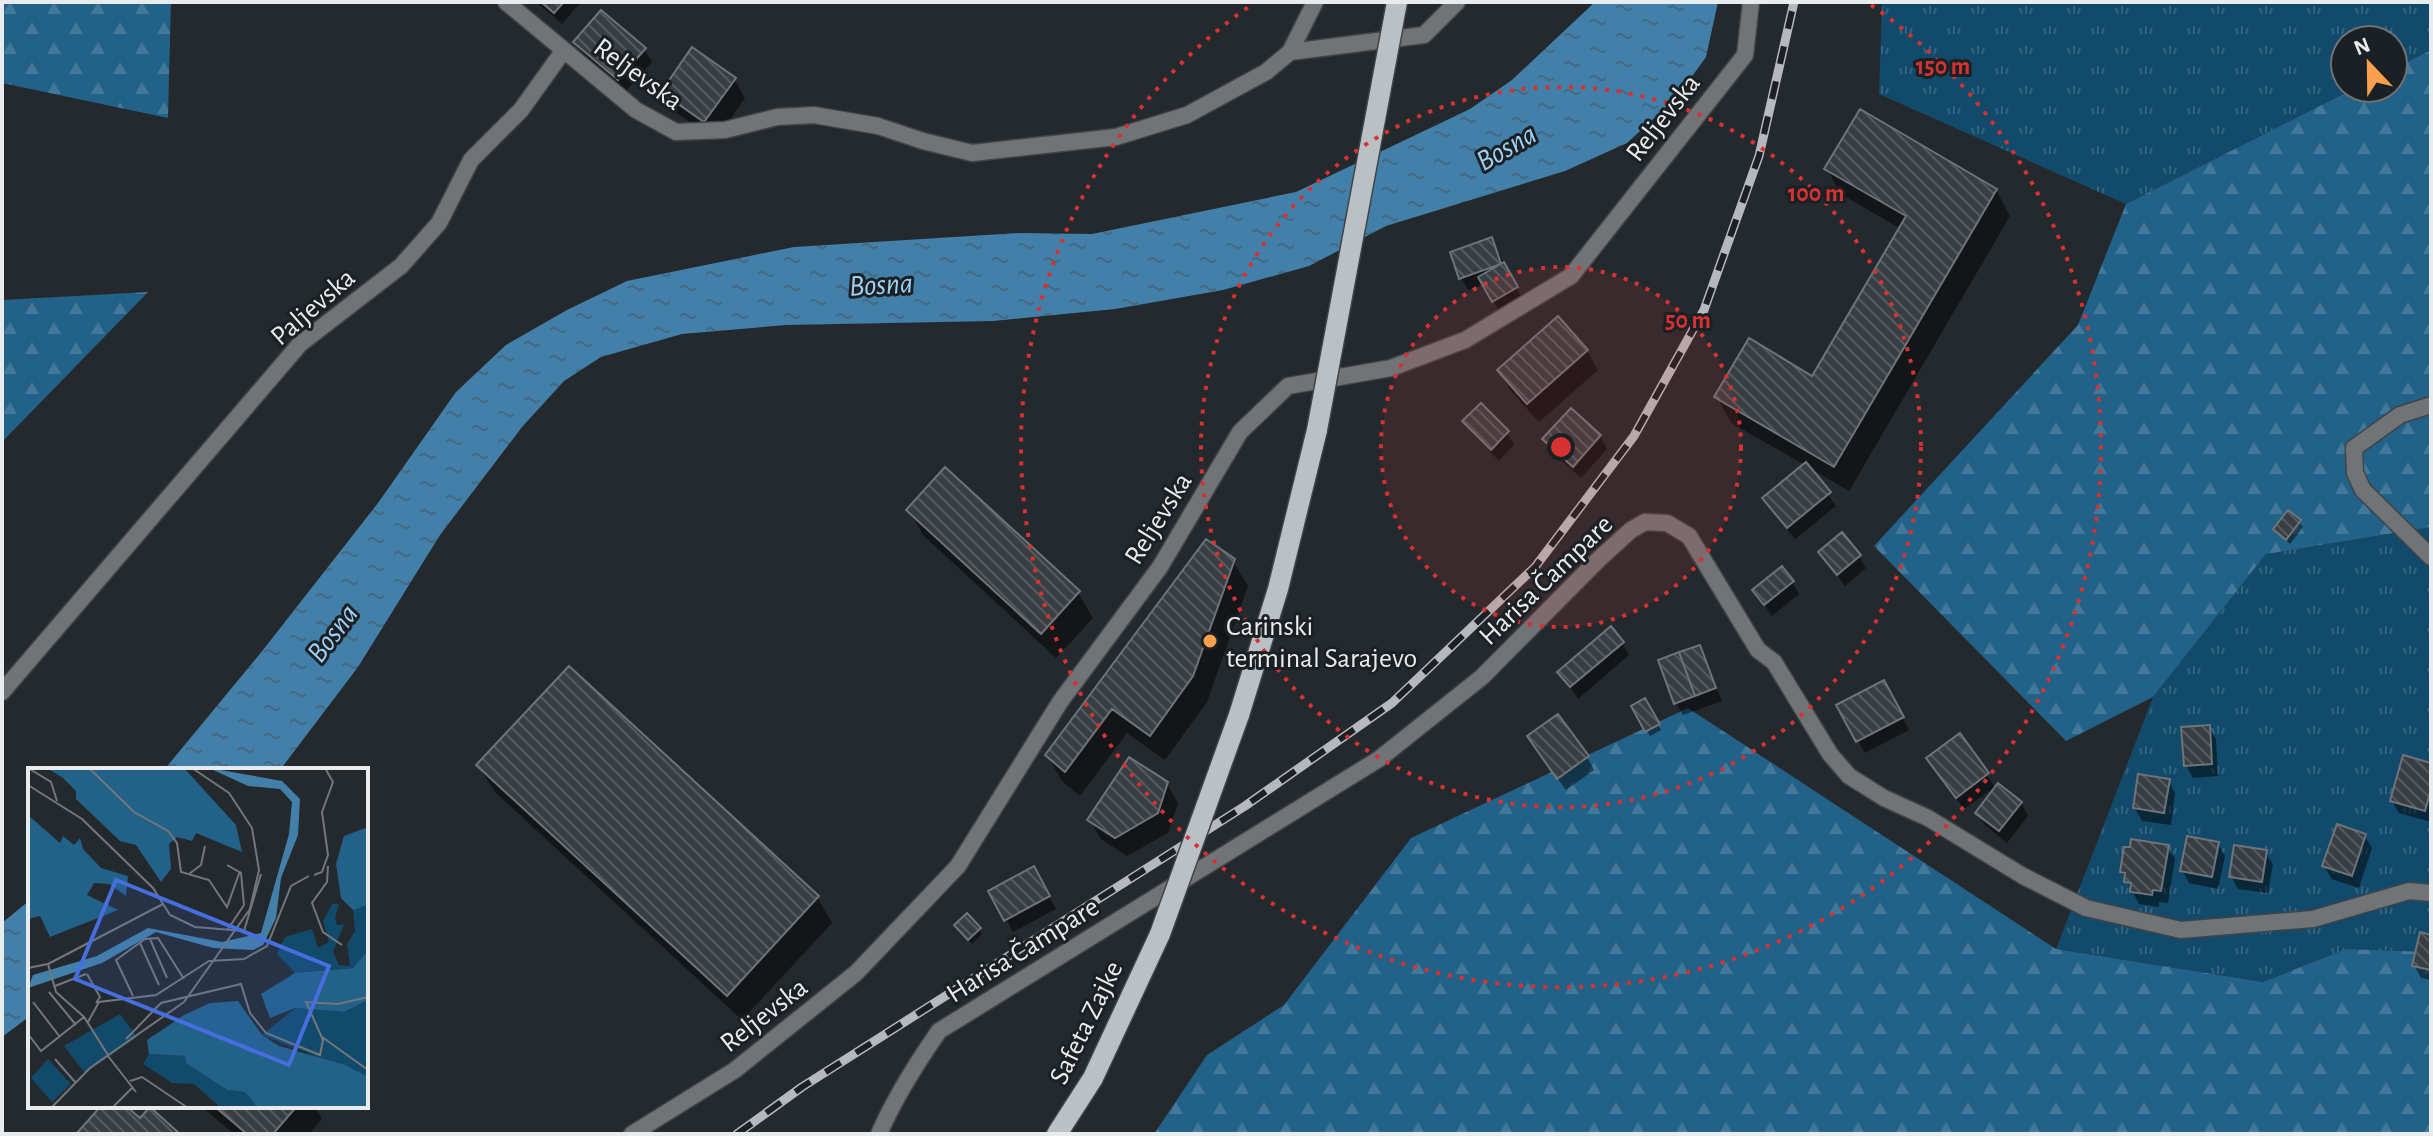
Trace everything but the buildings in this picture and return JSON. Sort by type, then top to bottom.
[{"type":"main road","name":"Safeta Zajke","points":[[1057,1134],[1093,1078],[1160,934],[1239,715],[1278,589],[1317,430],[1397,2]]},
{"type":"street","points":[[506,2],[564,50]]},
{"type":"street","points":[[1290,52],[1315,2]]},
{"type":"street","points":[[1290,52],[1424,35],[1457,2]]},
{"type":"street","name":"Reljevska","points":[[632,1134],[735,1070],[856,973],[958,866],[1060,702],[1160,567],[1240,432],[1288,386],[1391,368],[1465,340],[1571,276],[1745,55],[1751,2]]},
{"type":"street","name":"Reljevska","points":[[564,50],[636,110],[676,132],[725,130],[777,117],[814,115],[878,126],[972,153],[1116,137],[1187,115],[1266,72],[1290,52]]},
{"type":"street","name":"Paljevska","points":[[2,692],[300,344],[401,266],[439,223],[471,160],[521,110],[564,50]]},
{"type":"street","points":[[2431,405],[2400,415],[2354,448],[2355,473],[2363,490],[2431,557]]},
{"type":"street","name":"Harisa Čampare","points":[[879,1134],[915,1065],[939,1031],[1379,759],[1482,677],[1598,560],[1631,530],[1645,522],[1667,523],[1689,536],[1758,650],[1774,662],[1830,754],[1849,776],[1884,798],[1928,818],[2023,876],[2086,908],[2181,930],[2313,919],[2409,891],[2431,893]]},
{"type":"green space","points":[[2,2],[171,2],[168,118],[2,83]]},
{"type":"green space","points":[[1882,2],[2431,2],[2431,50],[2409,61],[2409,24],[2329,24],[2329,101],[2126,204],[1879,94]]},
{"type":"green space","points":[[2431,50],[2431,527],[2266,554],[2153,697],[2066,741],[1874,546],[2078,325],[2126,204],[2329,101],[2329,104],[2409,104],[2409,61]]},
{"type":"green space","points":[[148,292],[2,442],[2,300]]},
{"type":"green space","points":[[2431,527],[2431,952],[2346,949],[2263,982],[2056,949],[2153,697],[2266,554]]},
{"type":"green space","points":[[1688,708],[2056,949],[2263,982],[2346,949],[2431,952],[2431,1134],[1154,1134],[1207,1055],[1284,1005],[1411,838]]},
{"type":"water","name":"Bosna","points":[[1595,2],[1718,2],[1706,57],[1677,97],[1627,143],[1565,171],[1386,226],[1309,266],[1223,290],[1115,309],[993,321],[786,325],[682,334],[601,357],[564,381],[522,427],[440,535],[358,667],[282,768],[166,768],[378,503],[456,392],[506,345],[567,310],[627,281],[794,247],[1018,233],[1092,234],[1296,192],[1470,109],[1512,80]]},
{"type":"water","points":[[28,902],[28,1018],[2,1037],[2,923]]},
{"type":"railway","points":[[737,1134],[802,1087],[1245,806],[1392,703],[1535,567],[1634,436],[1704,310],[1759,156],[1794,2]]},
{"type":"place","name":"Carinski terminal Sarajevo","points":[[1210,641]]}]
